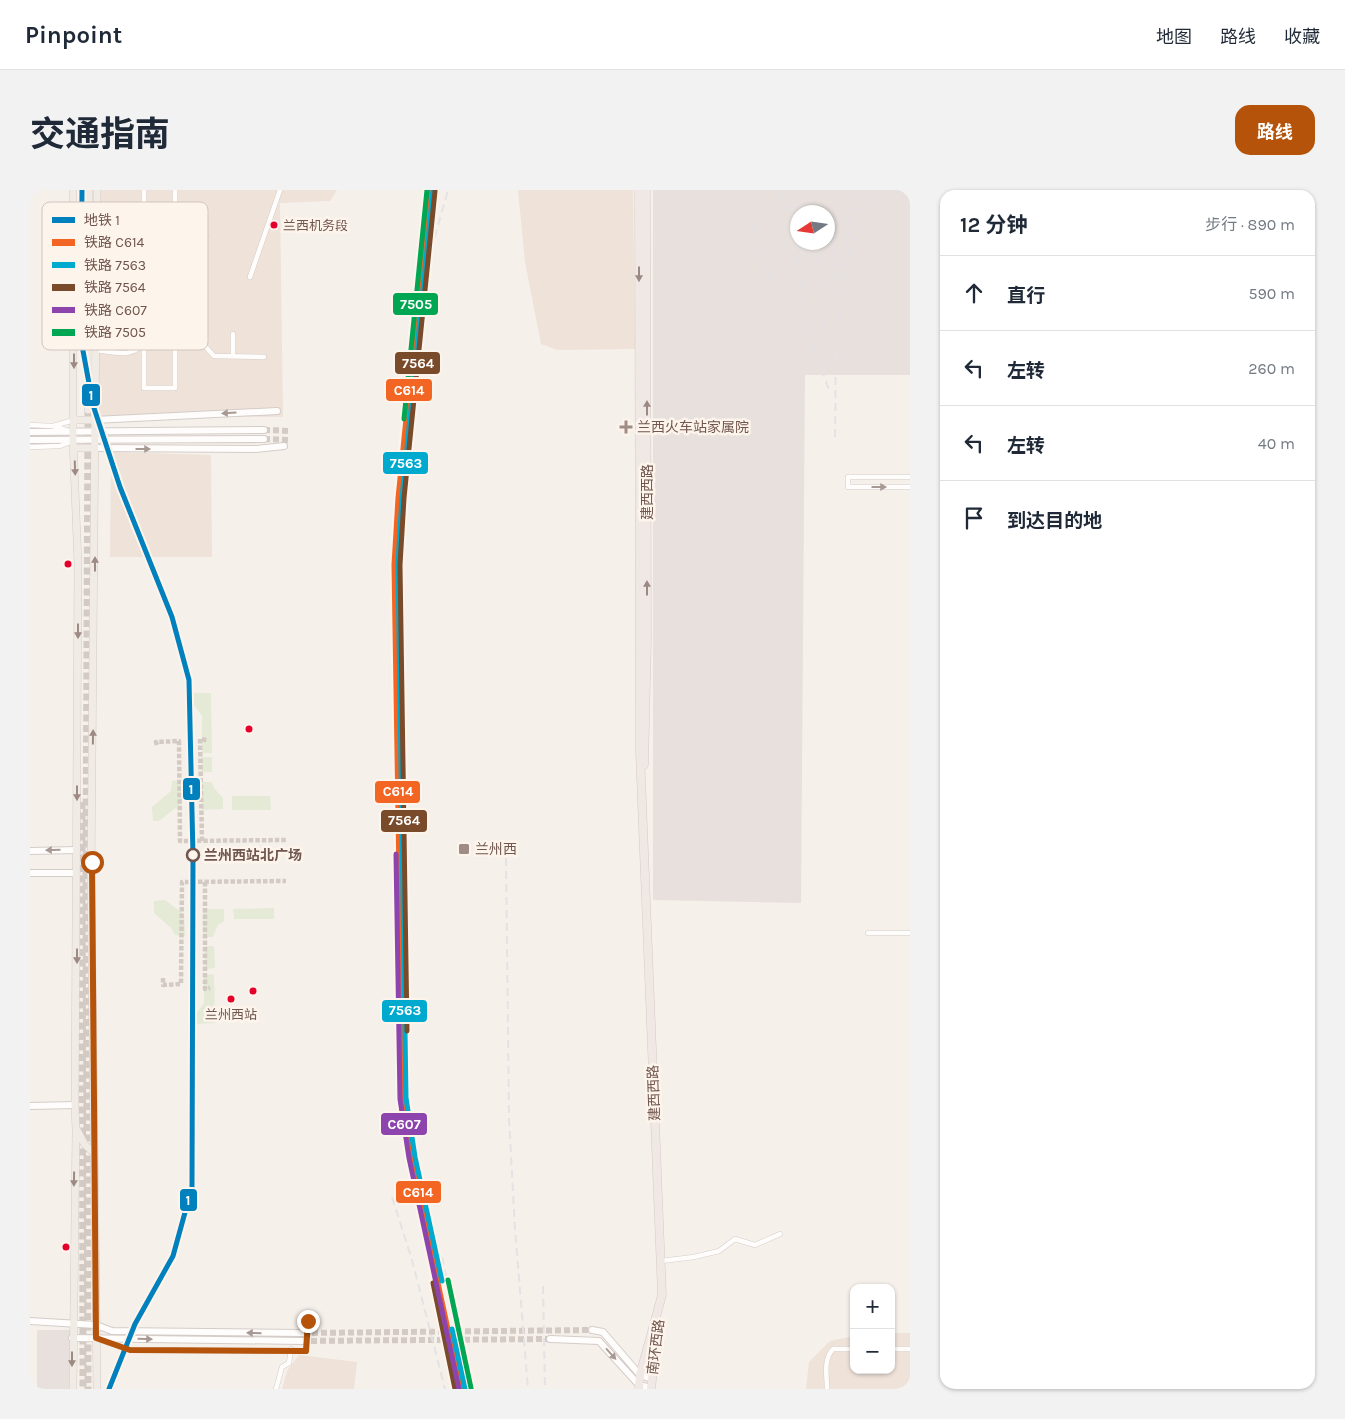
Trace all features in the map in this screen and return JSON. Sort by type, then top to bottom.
[{"type":"highway","name":"建西西路","points":[[639,190],[640,753],[661,1261],[661,1305],[640,1375],[639,1387]]},
{"type":"highway","name":"建西西路","points":[[642,794],[646,752],[647,642],[646,190]]},
{"type":"highway","name":"南环西路","points":[[651,1388],[661,1305]]},
{"type":"main road","points":[[73,1389],[78,564],[74,440],[74,350]]},
{"type":"main road","points":[[85,350],[85,410],[86,350]]},
{"type":"main road","points":[[95,350],[91,875],[97,1389]]},
{"type":"main road","points":[[74,420],[278,411]]},
{"type":"main road","points":[[94,441],[264,430]]},
{"type":"main road","points":[[30,432],[74,440],[94,441],[264,439]]},
{"type":"main road","points":[[30,440],[74,440],[256,449],[284,446]]},
{"type":"main road","points":[[30,850],[77,850]]},
{"type":"main road","points":[[30,872],[76,873]]},
{"type":"main road","points":[[30,1106],[74,1105]]},
{"type":"main road","points":[[76,1130],[85,1145],[94,1153]]},
{"type":"main road","points":[[30,1321],[96,1325],[112,1331],[302,1333]]},
{"type":"main road","points":[[592,1330],[603,1332],[640,1375],[652,1379]]},
{"type":"main road","points":[[72,1338],[302,1341]]},
{"type":"main road","points":[[550,1339],[599,1341],[639,1387],[651,1388]]},
{"type":"street","points":[[250,277],[280,190]]},
{"type":"street","points":[[233,334],[233,356]]},
{"type":"street","points":[[208,349],[214,356],[264,357]]},
{"type":"street","points":[[95,350],[131,353],[136,350]]},
{"type":"street","points":[[144,350],[144,388],[175,388],[175,350]]},
{"type":"street","points":[[30,425],[53,426],[74,420]]},
{"type":"street","points":[[53,426],[74,440]]},
{"type":"street","points":[[30,447],[60,446],[74,440]]},
{"type":"street","points":[[910,477],[848,477],[848,487],[910,487]]},
{"type":"street","points":[[868,933],[910,933]]},
{"type":"street","points":[[661,1261],[694,1257],[719,1251],[735,1239],[755,1245],[780,1234]]},
{"type":"street","points":[[96,1338],[130,1350],[291,1349],[306,1351],[308,1321]]},
{"type":"street","points":[[276,1389],[282,1367],[289,1363],[291,1349]]},
{"type":"street","points":[[827,1389],[826,1360],[829,1354],[834,1349],[850,1349]]},
{"type":"street","points":[[895,1349],[910,1349]]},
{"type":"shaded area","points":[[97,190],[337,190],[330,201],[280,203],[283,417],[95,416],[96,350],[208,350],[208,202],[97,202]]},
{"type":"shaded area","points":[[518,190],[633,190],[635,349],[557,350],[541,344],[525,262]]},
{"type":"shaded area","points":[[653,190],[910,190],[910,375],[805,375],[801,903],[653,900]]},
{"type":"shaded area","points":[[111,452],[211,455],[212,557],[110,557]]},
{"type":"shaded area","points":[[37,1330],[70,1330],[71,1389],[37,1389]]},
{"type":"shaded area","points":[[895,1333],[910,1333],[910,1389],[806,1389],[809,1362],[830,1341],[850,1337],[850,1374],[895,1374]]},
{"type":"shaded area","points":[[299,1355],[357,1362],[354,1389],[282,1389],[287,1371]]},
{"type":"green space","points":[[189,693],[211,693],[212,753],[202,753],[202,716],[189,698]]},
{"type":"green space","points":[[202,757],[212,757],[212,772],[202,772]]},
{"type":"green space","points":[[183,780],[182,803],[159,821],[153,821],[152,807],[171,791],[172,781]]},
{"type":"green space","points":[[202,782],[212,782],[214,788],[223,798],[223,809],[202,810]]},
{"type":"green space","points":[[232,796],[270,796],[271,810],[232,810]]},
{"type":"green space","points":[[165,900],[184,914],[185,936],[175,935],[172,929],[154,913],[154,901]]},
{"type":"green space","points":[[274,908],[274,919],[234,919],[233,909]]},
{"type":"green space","points":[[203,909],[224,909],[224,921],[218,925],[213,937],[203,937]]},
{"type":"green space","points":[[205,946],[214,946],[215,968],[205,969]]},
{"type":"green space","points":[[214,974],[215,1023],[193,1024],[193,1018],[204,1003],[204,975]]},
{"type":"tunnel","points":[[88,410],[86,876],[88,1389]]},
{"type":"tunnel","points":[[264,430],[291,431]]},
{"type":"tunnel","points":[[264,439],[290,440]]},
{"type":"tunnel","points":[[202,841],[200,739],[207,740]]},
{"type":"tunnel","points":[[157,745],[156,742],[179,741],[180,841],[286,840]]},
{"type":"tunnel","points":[[82,802],[83,1389]]},
{"type":"tunnel","points":[[163,978],[163,985],[181,984],[182,882],[286,881]]},
{"type":"tunnel","points":[[205,882],[205,989],[210,988]]},
{"type":"tunnel","points":[[303,1333],[592,1330]]},
{"type":"tunnel","points":[[302,1341],[550,1339]]},
{"type":"railway","points":[[422,301],[429,258],[448,190]]},
{"type":"railway","points":[[781,190],[789,213]]},
{"type":"railway","points":[[791,190],[804,309],[814,348],[830,393]]},
{"type":"railway","points":[[845,249],[858,190]]},
{"type":"railway","points":[[862,211],[871,190]]},
{"type":"railway","points":[[835,437],[837,341],[844,277],[852,246],[865,217],[882,190]]},
{"type":"railway","points":[[752,224],[761,254],[773,283],[807,335]]},
{"type":"railway","points":[[819,250],[821,310],[827,372]]},
{"type":"railway","points":[[834,250],[835,292]]},
{"type":"railway","points":[[506,858],[509,1118],[515,1229],[528,1389]]},
{"type":"railway","points":[[392,1197],[412,1260],[445,1389]]},
{"type":"railway","points":[[442,1257],[470,1389]]},
{"type":"railway","points":[[433,1275],[457,1389]]},
{"type":"railway","points":[[543,1286],[545,1389]]},
{"type":"metro line","name":"1","points":[[82,190],[82,202]]},
{"type":"metro line","name":"1","points":[[83,350],[93,405],[120,487],[172,617],[189,680],[193,856],[192,1187],[173,1256],[135,1324],[109,1389]]},
{"type":"rail line","name":"7505","points":[[404,419],[427,190]]},
{"type":"rail line","name":"C614","points":[[429,190],[398,498],[394,565],[402,1065],[403,1099],[411,1158],[461,1389]]},
{"type":"rail line","name":"7563","points":[[433,190],[402,498],[398,564],[406,1098],[415,1157],[442,1281]]},
{"type":"rail line","name":"7564","points":[[407,1031],[400,565],[404,498],[435,191]]},
{"type":"rail line","name":"C607","points":[[396,854],[400,1099],[409,1158],[459,1389]]},
{"type":"rail line","name":"7505","points":[[448,1280],[471,1388]]},
{"type":"rail line","name":"7564","points":[[433,1283],[455,1389]]},
{"type":"rail line","name":"7563","points":[[452,1329],[465,1389]]},
{"type":"place","name":"兰西机务段","points":[[274,225]]},
{"type":"place","name":"兰西火车站家属院","points":[[626,427]]},
{"type":"place","name":"兰州西","points":[[464,849]]},
{"type":"place","name":"兰州西站北广场","points":[[193,855]]},
{"type":"place","name":"兰州西站","points":[[231,999]]},
{"type":"route","points":[[92,862],[96,1338],[130,1350],[291,1349],[306,1351],[308,1348],[308,1321]]}]
